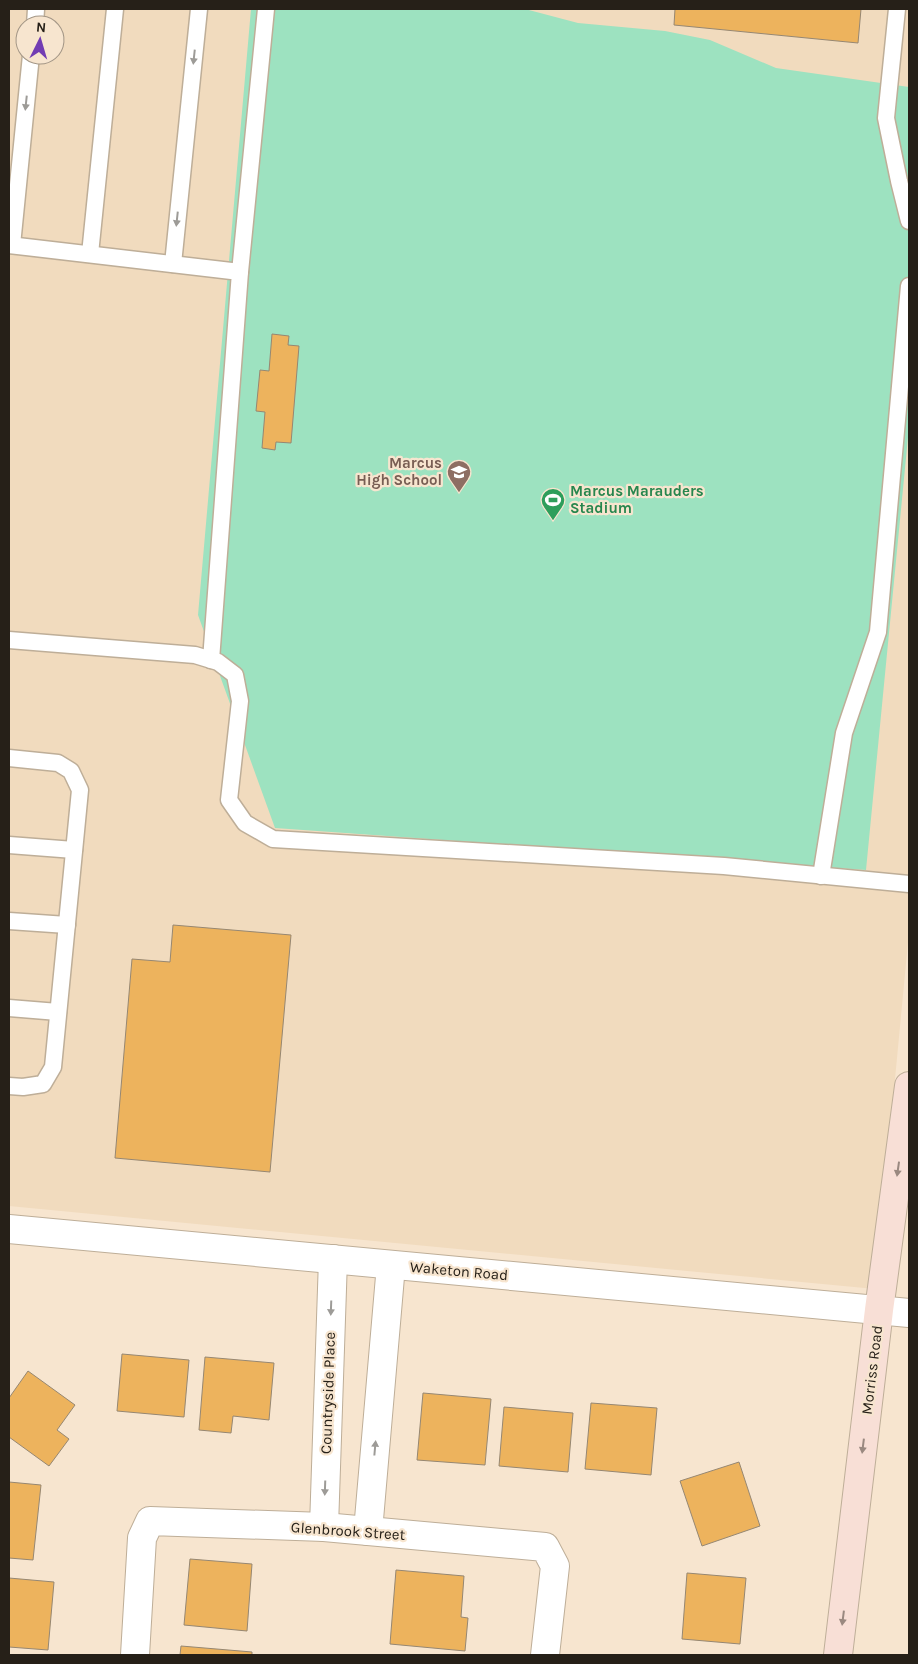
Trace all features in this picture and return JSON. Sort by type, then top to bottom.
[{"type":"main road","name":"Morriss Road","points":[[838,1655],[879,1310],[909,1086]]},
{"type":"street","name":"Waketon Road","points":[[9,1229],[909,1313]]},
{"type":"street","name":"Countryside Place","points":[[324,1527],[333,1259]]},
{"type":"street","points":[[368,1531],[391,1265]]},
{"type":"street","name":"Glenbrook Street","points":[[135,1655],[142,1538],[150,1521],[324,1527],[545,1547],[555,1566],[545,1655]]},
{"type":"lane","points":[[90,254],[115,9]]},
{"type":"lane","points":[[172,264],[198,9]]},
{"type":"lane","points":[[211,660],[240,272],[266,9]]},
{"type":"lane","points":[[897,9],[886,118],[909,220]]},
{"type":"lane","points":[[31,65],[10,245],[240,272]]},
{"type":"lane","points":[[821,876],[844,733],[878,632],[909,286]]},
{"type":"lane","points":[[9,640],[195,655],[218,662],[235,675],[240,701],[229,800],[245,823],[273,838],[724,866],[909,884]]},
{"type":"lane","points":[[9,758],[58,764],[71,771],[80,790],[53,1067],[43,1084],[23,1087],[9,1086]]},
{"type":"lane","points":[[9,845],[74,850]]},
{"type":"lane","points":[[9,921],[67,925]]},
{"type":"lane","points":[[9,1008],[58,1012]]},
{"type":"shaded area","name":"Marcus High School","points":[[9,9],[909,9],[909,932],[875,1289],[9,1206]]},
{"type":"green space","name":"Marcus Marauders Stadium","points":[[251,9],[525,9],[578,23],[665,31],[710,40],[776,68],[909,87],[909,427],[866,870],[275,828],[198,615]]},
{"type":"building","points":[[675,9],[861,9],[858,43],[674,25]]},
{"type":"building","points":[[272,334],[289,336],[288,345],[299,346],[291,443],[276,442],[275,450],[262,448],[265,412],[256,411],[260,370],[269,371]]},
{"type":"building","points":[[173,925],[291,935],[270,1172],[115,1158],[132,959],[170,962]]},
{"type":"building","points":[[122,1354],[189,1360],[184,1417],[117,1411]]},
{"type":"building","points":[[205,1357],[274,1363],[269,1420],[233,1416],[231,1433],[199,1430]]},
{"type":"building","points":[[28,1371],[75,1405],[57,1430],[69,1439],[49,1466],[9,1437],[9,1398]]},
{"type":"building","points":[[423,1393],[491,1399],[485,1465],[417,1460]]},
{"type":"building","points":[[591,1403],[657,1408],[651,1475],[585,1469]]},
{"type":"building","points":[[504,1407],[573,1413],[568,1472],[499,1466]]},
{"type":"building","points":[[739,1462],[760,1526],[702,1546],[680,1481]]},
{"type":"building","points":[[9,1482],[41,1485],[33,1560],[9,1558]]},
{"type":"building","points":[[190,1559],[252,1564],[247,1631],[184,1625]]},
{"type":"building","points":[[396,1570],[464,1576],[461,1617],[468,1618],[465,1651],[390,1644]]},
{"type":"building","points":[[687,1573],[746,1578],[740,1644],[682,1639]]},
{"type":"building","points":[[9,1578],[54,1582],[48,1650],[9,1647]]},
{"type":"building","points":[[181,1646],[252,1652],[252,1655],[180,1655]]},
{"type":"place","name":"Marcus High School","points":[[459,493]]},
{"type":"place","name":"Marcus Marauders Stadium","points":[[553,521]]}]
